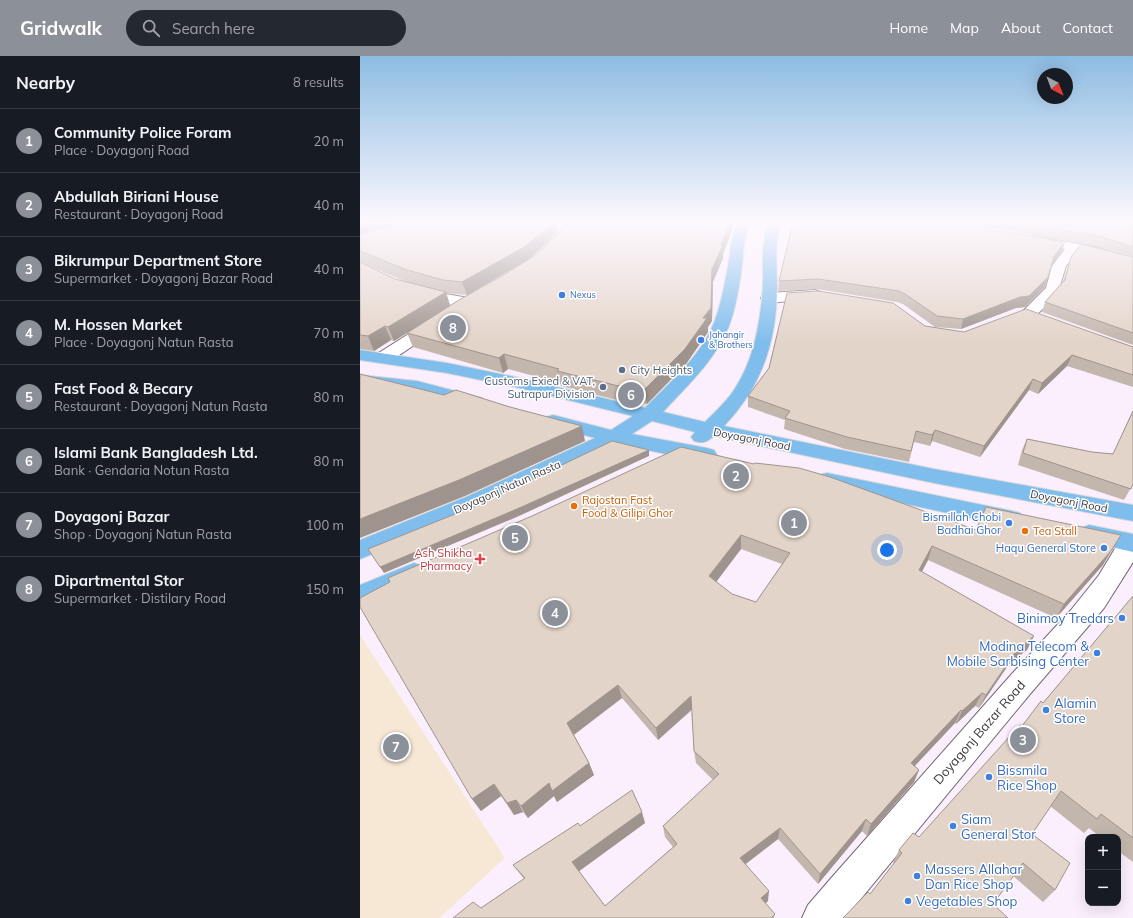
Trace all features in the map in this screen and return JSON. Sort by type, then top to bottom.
[{"type":"main road","name":"Doyagonj Natun Rasta","points":[[360,550],[474,503],[551,468],[614,437],[650,414],[697,364],[717,337],[725,314],[735,262]]},
{"type":"main road","points":[[360,355],[468,372],[709,429],[719,420],[747,385],[759,358],[769,298],[769,262]]},
{"type":"main road","points":[[441,393],[468,372]]},
{"type":"main road","points":[[360,380],[416,387],[494,406]]},
{"type":"main road","points":[[539,418],[614,437],[685,450],[727,460]]},
{"type":"main road","name":"Doyagonj Road","points":[[685,450],[709,429],[934,476],[1133,513]]},
{"type":"main road","points":[[649,466],[685,450]]},
{"type":"main road","points":[[810,477],[1032,523]]},
{"type":"main road","points":[[1070,530],[1131,543]]},
{"type":"main road","points":[[360,596],[434,564]]},
{"type":"street","points":[[1029,316],[1053,289],[1059,266],[1062,262]]},
{"type":"street","points":[[406,288],[446,299],[469,302]]},
{"type":"street","points":[[383,358],[482,294]]},
{"type":"street","points":[[769,298],[817,295],[832,298]]},
{"type":"street","name":"Doyagonj Bazar Road","points":[[821,918],[1021,684],[1091,607],[1122,562],[1131,543]]},
{"type":"shaded area","points":[[360,635],[505,858],[439,918],[360,918]]},
{"type":"building","points":[[360,262],[395,279],[446,292],[388,327],[385,326],[368,336],[360,335]]},
{"type":"building","points":[[388,262],[497,262],[462,282],[443,280],[407,270]]},
{"type":"building","points":[[524,262],[715,262],[712,269],[711,308],[703,318],[707,318],[685,349],[645,389],[637,387],[635,390],[557,371],[559,369],[504,354],[499,358],[407,333],[459,300]]},
{"type":"building","points":[[783,262],[1052,262],[1048,277],[1029,296],[1020,297],[963,319],[937,316],[899,291],[818,279],[779,281]]},
{"type":"building","points":[[1070,262],[1133,262],[1133,333],[1045,302],[1065,280]]},
{"type":"building","points":[[818,291],[893,303],[925,326],[964,332],[1026,309],[1133,347],[1133,375],[1072,355],[1042,383],[1033,379],[984,446],[935,430],[932,435],[916,431],[911,451],[847,437],[785,418],[790,411],[748,396],[769,368],[787,293]]},
{"type":"building","points":[[360,374],[444,395],[456,390],[510,407],[582,426],[459,480],[360,519]]},
{"type":"building","points":[[1133,411],[1133,484],[1131,489],[1023,453],[1027,439],[1092,452],[1113,454]]},
{"type":"building","points":[[612,441],[649,450],[517,509],[380,567],[368,549],[480,504]]},
{"type":"building","points":[[681,447],[754,464],[799,468],[830,477],[976,530],[986,507],[1121,535],[1111,551],[1064,604],[932,546],[919,570],[1034,636],[1016,651],[986,695],[982,693],[962,711],[961,710],[911,763],[919,770],[871,824],[866,819],[820,874],[780,828],[740,858],[769,891],[761,898],[775,914],[771,918],[453,918],[473,902],[481,908],[525,878],[513,865],[578,823],[580,826],[632,790],[642,812],[572,862],[605,906],[677,844],[663,826],[719,774],[694,751],[691,696],[656,728],[618,685],[567,723],[589,763],[552,791],[549,783],[521,806],[516,800],[507,803],[494,784],[472,799],[360,607],[360,598],[390,582],[388,578],[532,516]],"holes":[[[741,535],[790,553],[756,602],[732,594],[709,576]]]},
{"type":"building","points":[[1133,596],[1133,838],[1101,814],[1097,819],[1061,791],[1032,834],[1070,863],[1055,890],[1023,863],[993,904],[1008,918],[843,918],[868,892],[870,894],[902,853],[899,850],[913,833],[919,837],[1020,725],[1022,726],[1041,701],[1043,703]]},
{"type":"place","name":"Nexus","points":[[562,295]]},
{"type":"place","name":"Dipartmental Stor","points":[[453,328]]},
{"type":"place","name":"Jahangir & Brothers","points":[[701,340]]},
{"type":"place","name":"City Heights","points":[[622,370]]},
{"type":"place","name":"Customs Exied & VAT, Sutrapur Division","points":[[603,387]]},
{"type":"place","name":"Islami Bank Bangladesh Ltd.","points":[[631,395]]},
{"type":"place","name":"Abdullah Biriani House","points":[[736,476]]},
{"type":"place","name":"Rajostan Fast Food & Gilipi Ghor","points":[[574,506]]},
{"type":"place","name":"Community Police Foram","points":[[794,523]]},
{"type":"place","name":"Bismillah Chobi Badhai Ghor","points":[[1009,523]]},
{"type":"place","name":"Tea Stall","points":[[1025,531]]},
{"type":"place","name":"Fast Food & Becary","points":[[515,538]]},
{"type":"place","name":"Haqu General Store","points":[[1104,548]]},
{"type":"place","name":"Ash Shikha Pharmacy","points":[[480,559]]},
{"type":"place","name":"M. Hossen Market","points":[[555,613]]},
{"type":"place","name":"Binimoy Tredars","points":[[1122,618]]},
{"type":"place","name":"Modina Telecom & Mobile Sarbising Center","points":[[1097,653]]},
{"type":"place","name":"Alamin Store","points":[[1046,710]]},
{"type":"place","name":"Bikrumpur Department Store","points":[[1023,740]]},
{"type":"place","name":"Doyagonj Bazar","points":[[396,747]]},
{"type":"place","name":"Bissmila Rice Shop","points":[[989,777]]},
{"type":"place","name":"Siam General Stor","points":[[953,826]]},
{"type":"place","name":"Massers Allahar Dan Rice Shop","points":[[917,876]]},
{"type":"place","name":"Vegetables Shop","points":[[908,901]]}]
